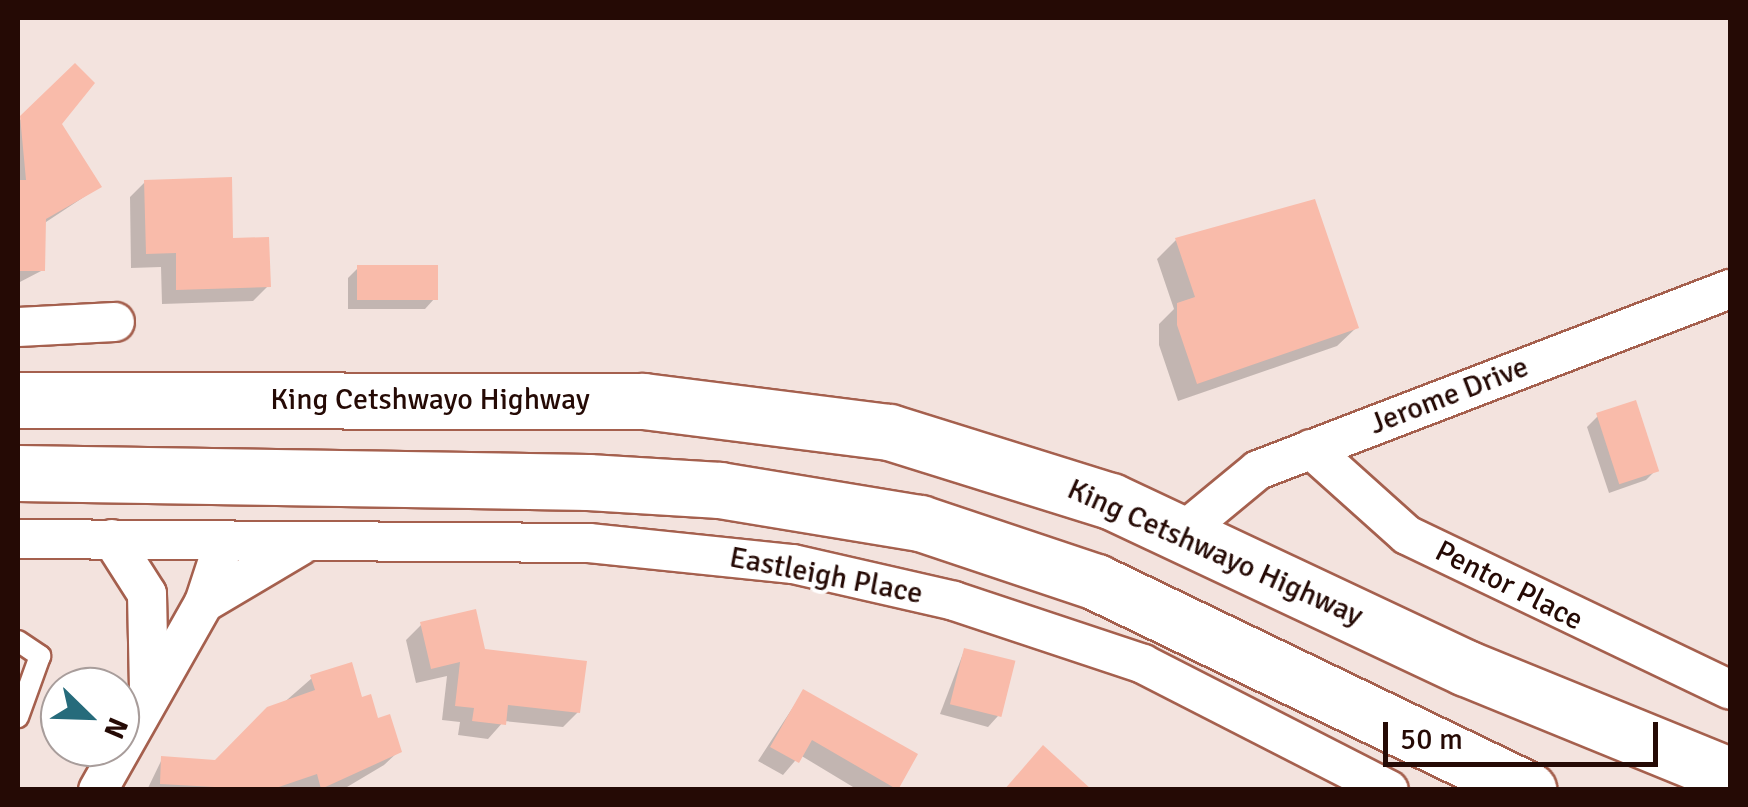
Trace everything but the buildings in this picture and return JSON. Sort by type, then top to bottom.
[{"type":"highway","name":"King Cetshwayo Highway","points":[[18,400],[750,408],[1001,460],[1184,531],[1466,668],[1730,776]]},
{"type":"highway","points":[[18,474],[588,482],[720,490],[920,522],[1096,582],[1529,790]]},
{"type":"street","name":"Jerome Drive","points":[[1184,531],[1258,470],[1730,289]]},
{"type":"street","points":[[18,327],[115,322]]},
{"type":"street","name":"Pentor Place","points":[[1311,449],[1407,534],[1730,690]]},
{"type":"street","name":"Eastleigh Place","points":[[18,539],[223,545],[588,543],[793,564],[954,601],[1143,664],[1389,790]]},
{"type":"street","points":[[112,540],[151,610],[148,696]]},
{"type":"street","points":[[98,790],[204,603],[223,545]]},
{"type":"street","points":[[204,603],[302,545]]},
{"type":"lane","points":[[18,641],[40,656],[18,717]]}]
